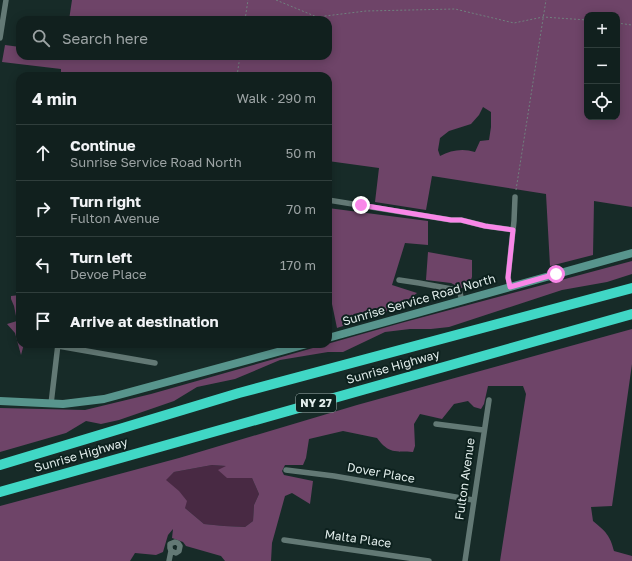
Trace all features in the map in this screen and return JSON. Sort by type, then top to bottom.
[{"type":"highway","name":"Sunrise Highway","points":[[0,465],[239,393],[632,288]]},
{"type":"highway","name":"Sunrise Highway","points":[[0,492],[632,314]]},
{"type":"street","points":[[0,38],[2,7],[6,0]]},
{"type":"street","points":[[510,287],[508,278],[515,197]]},
{"type":"street","points":[[332,201],[451,220],[461,220],[485,226],[513,230]]},
{"type":"street","name":"Sunrise Service Road North","points":[[332,337],[632,253]]},
{"type":"street","points":[[399,280],[457,290],[460,293],[462,301]]},
{"type":"street","points":[[52,404],[58,348]]},
{"type":"street","points":[[73,348],[155,364]]},
{"type":"street","points":[[0,401],[52,404],[86,402],[118,396],[292,348]]},
{"type":"street","name":"Fulton Avenue","points":[[464,561],[489,400]]},
{"type":"street","points":[[436,424],[484,430]]},
{"type":"street","name":"Dover Place","points":[[286,470],[334,476],[473,500]]},
{"type":"street","name":"Malta Place","points":[[284,540],[429,561]]},
{"type":"street","points":[[169,561],[171,551]]},
{"type":"path","points":[[246,16],[248,0]]},
{"type":"path","points":[[276,0],[315,16]]},
{"type":"path","points":[[515,197],[546,0]]},
{"type":"path","points":[[325,16],[366,11],[455,9],[514,23],[543,17],[584,20]]},
{"type":"path","points":[[620,23],[632,25]]},
{"type":"path","points":[[238,72],[239,60]]},
{"type":"shaded area","points":[[72,0],[632,0],[632,207],[594,201],[593,255],[550,266],[546,194],[432,176],[426,210],[375,202],[379,168],[332,162],[332,72],[61,72],[61,69],[2,62],[5,45],[16,46],[16,60],[332,60],[332,16],[70,16]],"holes":[[[483,107],[491,112],[489,140],[480,141],[475,152],[457,150],[440,156],[438,150],[440,138],[449,131],[471,124],[479,115]]]},
{"type":"shaded area","points":[[332,209],[428,221],[428,245],[405,243],[392,285],[417,293],[397,308],[337,328],[332,304]]},
{"type":"shaded area","points":[[428,252],[472,260],[472,277],[468,287],[461,288],[451,283],[426,280]]},
{"type":"shaded area","points":[[632,261],[632,274],[607,282],[562,290],[449,327],[385,332],[343,352],[328,352],[280,360],[235,379],[197,387],[174,401],[119,420],[101,424],[86,421],[66,433],[0,452],[0,408],[85,410],[151,394],[313,348],[332,348],[332,343]]},
{"type":"shaded area","points":[[16,295],[16,316],[11,299],[11,296]]},
{"type":"shaded area","points":[[16,321],[16,337],[15,333],[7,324]]},
{"type":"shaded area","points":[[632,329],[632,364],[612,506],[591,507],[593,521],[607,534],[614,551],[632,556],[632,561],[500,561],[526,394],[523,386],[488,386],[484,404],[481,409],[474,407],[468,401],[454,404],[442,419],[420,414],[414,424],[415,446],[413,452],[393,451],[385,447],[377,438],[343,431],[309,439],[306,458],[303,465],[285,465],[282,471],[284,475],[313,481],[310,504],[292,493],[285,496],[272,543],[271,561],[225,561],[221,556],[186,546],[183,542],[172,538],[173,529],[168,535],[163,552],[156,555],[135,553],[130,561],[0,561],[0,506],[179,458],[357,405]],"holes":[[[212,465],[226,466],[218,470],[227,478],[252,478],[259,494],[254,505],[253,521],[245,527],[204,524],[185,508],[187,501],[179,491],[166,480],[174,472]]]},
{"type":"shaded area","points":[[19,348],[23,348],[21,355]]},
{"type":"shaded area","points":[[212,465],[227,466],[227,478],[252,478],[259,494],[254,505],[253,521],[245,527],[204,524],[185,508],[165,480],[174,472]]},
{"type":"route","points":[[361,205],[451,220],[461,220],[485,226],[513,230],[508,278],[510,287],[556,274]]}]
